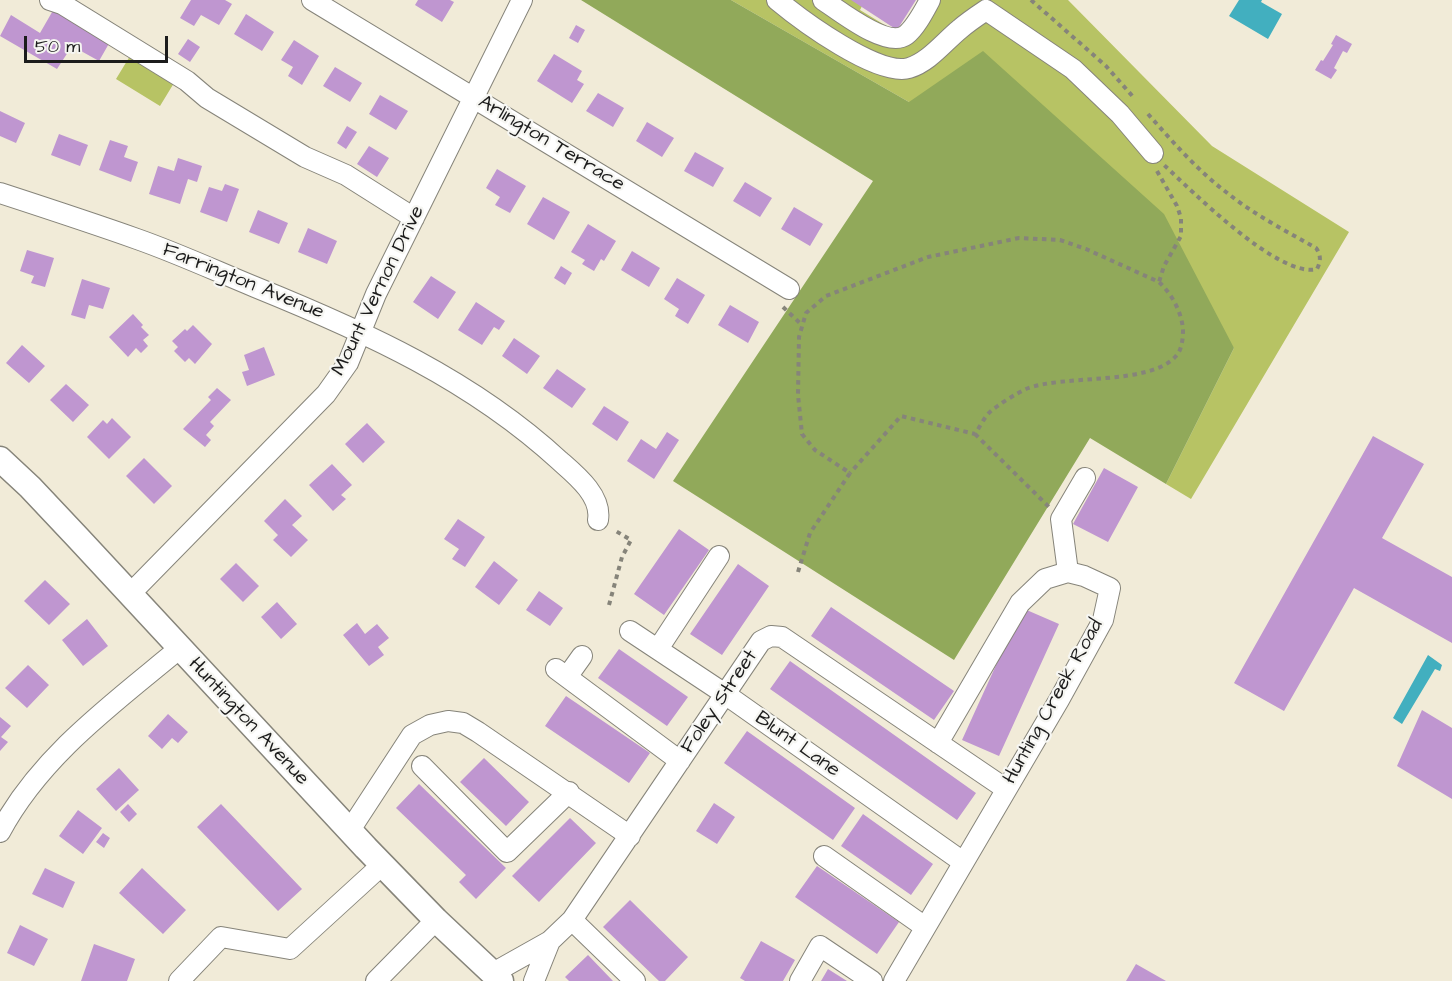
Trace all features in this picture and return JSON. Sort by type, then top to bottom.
[{"type":"main road","name":"Huntington Avenue","points":[[0,459],[30,487],[382,864],[436,920],[497,977]]},
{"type":"street","points":[[50,0],[62,4],[187,81],[207,98],[305,157],[346,175],[414,218]]},
{"type":"street","name":"Arlington Terrace","points":[[312,0],[474,98],[783,296]]},
{"type":"street","name":"Mount Vernon Drive","points":[[130,594],[326,394],[348,363],[376,294],[522,0]]},
{"type":"street","points":[[777,0],[791,12],[851,51],[879,64],[898,69],[909,68],[926,58],[986,10]]},
{"type":"street","points":[[823,0],[881,36],[895,39],[906,35],[930,0]]},
{"type":"street","points":[[968,0],[1072,69],[1120,114],[1153,153]]},
{"type":"street","name":"Farrington Avenue","points":[[0,193],[140,240],[317,312],[405,353],[499,410],[580,480],[592,497],[599,513],[598,520]]},
{"type":"street","points":[[938,743],[1020,603],[1045,579],[1068,572],[1060,519],[1085,478]]},
{"type":"street","points":[[658,649],[719,556]]},
{"type":"street","name":"Hunting Creek Road","points":[[894,981],[1059,700],[1102,620],[1110,588],[1084,576],[1068,572]]},
{"type":"street","name":"Blunt Lane","points":[[630,631],[725,694],[963,862]]},
{"type":"street","name":"Foley Street","points":[[497,977],[550,941],[572,920],[761,642],[771,636],[782,637],[1006,789]]},
{"type":"street","points":[[0,832],[24,794],[47,764],[83,729],[180,648]]},
{"type":"street","points":[[582,656],[562,673],[680,761]]},
{"type":"street","points":[[350,830],[412,735],[430,725],[448,721],[463,723],[478,732],[569,792],[630,836]]},
{"type":"street","points":[[422,766],[507,852],[569,792]]},
{"type":"street","points":[[824,856],[925,927]]},
{"type":"street","points":[[179,981],[220,937],[290,949],[382,864]]},
{"type":"street","points":[[376,981],[436,920]]},
{"type":"street","points":[[572,920],[635,981]]},
{"type":"street","name":"Foley Street","points":[[534,981],[550,941]]},
{"type":"street","points":[[800,981],[820,946],[872,981]]},
{"type":"path","points":[[1153,153],[1220,216],[1257,246],[1288,265],[1302,270],[1317,269],[1320,263],[1320,253],[1316,248],[1251,210]]},
{"type":"path","points":[[1153,153],[1154,164],[1181,218],[1180,236],[1164,266],[1159,282]]},
{"type":"path","points":[[850,473],[815,450],[802,434],[798,395],[799,337],[806,313],[826,296],[928,257],[1018,238],[1060,240],[1086,249],[1159,282],[1168,291],[1182,321],[1183,337],[1177,356],[1152,370],[1026,389],[990,412],[975,434]]},
{"type":"path","points":[[783,296],[802,324]]},
{"type":"path","points":[[798,572],[810,533],[850,473],[902,416],[975,434],[1060,519]]},
{"type":"path","points":[[598,520],[631,540],[622,557],[609,605]]},
{"type":"green space","points":[[581,0],[731,0],[909,102],[983,51],[1164,214],[1234,348],[1166,484],[1090,438],[954,660],[673,481],[873,181]]},
{"type":"green space","points":[[731,0],[865,0],[860,10],[906,38],[928,0],[1068,0],[1212,146],[1349,232],[1191,499],[1166,484],[1234,348],[909,102]]},
{"type":"green space","points":[[130,56],[174,83],[160,106],[116,79]]},
{"type":"water","points":[[1239,0],[1262,0],[1261,2],[1282,14],[1268,39],[1229,16]]},
{"type":"water","points":[[1428,655],[1442,665],[1440,671],[1435,669],[1402,724],[1393,718]]},
{"type":"building","points":[[191,0],[225,0],[232,4],[219,25],[201,15],[194,26],[180,18]]},
{"type":"building","points":[[418,0],[454,2],[442,22],[415,5]]},
{"type":"building","points":[[851,0],[916,0],[897,30]]},
{"type":"building","points":[[55,7],[111,40],[99,61],[72,46],[57,69],[0,36],[11,15],[40,33]]},
{"type":"building","points":[[246,14],[274,32],[262,51],[234,34]]},
{"type":"building","points":[[576,25],[585,30],[578,43],[569,38]]},
{"type":"building","points":[[1336,35],[1352,44],[1347,53],[1343,51],[1334,68],[1337,70],[1331,79],[1315,70],[1333,45],[1331,44]]},
{"type":"building","points":[[188,39],[200,47],[190,62],[178,54]]},
{"type":"building","points":[[294,40],[319,56],[302,85],[288,76],[293,67],[281,60]]},
{"type":"building","points":[[554,54],[582,71],[577,80],[584,84],[572,103],[537,81]]},
{"type":"building","points":[[335,67],[362,83],[350,102],[323,86]]},
{"type":"building","points":[[598,93],[624,108],[613,127],[586,111]]},
{"type":"building","points":[[380,95],[408,111],[396,130],[369,114]]},
{"type":"building","points":[[0,111],[25,123],[16,143],[0,136]]},
{"type":"building","points":[[647,122],[674,138],[662,157],[636,141]]},
{"type":"building","points":[[347,126],[357,132],[346,149],[337,143]]},
{"type":"building","points":[[59,134],[88,145],[80,166],[51,155]]},
{"type":"building","points":[[110,140],[128,146],[124,157],[138,162],[131,182],[99,170]]},
{"type":"building","points":[[369,146],[389,158],[377,177],[357,164]]},
{"type":"building","points":[[695,152],[724,168],[713,187],[684,171]]},
{"type":"building","points":[[178,158],[202,166],[197,182],[188,179],[180,204],[149,194],[158,166],[174,171]]},
{"type":"building","points":[[497,169],[526,186],[510,213],[495,205],[500,197],[486,188]]},
{"type":"building","points":[[745,182],[772,198],[760,217],[733,201]]},
{"type":"building","points":[[225,184],[239,189],[227,222],[200,212],[209,187],[222,191]]},
{"type":"building","points":[[543,197],[570,212],[554,240],[527,224]]},
{"type":"building","points":[[794,207],[823,224],[810,246],[781,229]]},
{"type":"building","points":[[258,210],[288,223],[279,244],[249,232]]},
{"type":"building","points":[[588,224],[616,241],[604,261],[601,259],[594,271],[582,264],[585,260],[571,252]]},
{"type":"building","points":[[308,228],[337,241],[327,264],[298,252]]},
{"type":"building","points":[[27,250],[54,258],[45,287],[31,283],[34,276],[20,271]]},
{"type":"building","points":[[632,251],[660,268],[649,287],[621,270]]},
{"type":"building","points":[[561,266],[572,273],[565,285],[554,278]]},
{"type":"building","points":[[431,276],[456,292],[438,319],[413,302]]},
{"type":"building","points":[[677,278],[705,295],[688,324],[675,316],[679,309],[664,299]]},
{"type":"building","points":[[82,279],[110,288],[103,309],[89,305],[85,319],[71,315]]},
{"type":"building","points":[[476,302],[505,321],[499,330],[494,327],[482,345],[458,330]]},
{"type":"building","points":[[730,305],[759,322],[748,343],[718,325]]},
{"type":"building","points":[[133,314],[149,335],[143,340],[148,346],[141,353],[136,348],[128,357],[109,337]]},
{"type":"building","points":[[193,325],[212,344],[195,364],[189,358],[185,362],[174,351],[178,347],[172,341]]},
{"type":"building","points":[[514,338],[540,356],[527,374],[502,356]]},
{"type":"building","points":[[22,345],[45,366],[29,383],[6,363]]},
{"type":"building","points":[[264,347],[275,375],[247,386],[242,372],[249,370],[244,355]]},
{"type":"building","points":[[557,369],[586,389],[572,408],[543,388]]},
{"type":"building","points":[[66,384],[89,405],[73,422],[50,400]]},
{"type":"building","points":[[217,388],[231,400],[210,422],[214,426],[206,435],[211,440],[205,447],[183,429],[211,400],[208,397]]},
{"type":"building","points":[[604,406],[629,422],[617,441],[592,424]]},
{"type":"building","points":[[112,418],[131,437],[109,459],[87,437],[103,420],[107,424]]},
{"type":"building","points":[[367,423],[385,442],[363,463],[345,444]]},
{"type":"building","points":[[667,432],[679,440],[654,479],[627,461],[641,439],[656,449]]},
{"type":"building","points":[[1373,436],[1424,464],[1382,538],[1452,577],[1452,643],[1354,588],[1284,711],[1234,683]]},
{"type":"building","points":[[144,458],[172,486],[154,504],[126,476]]},
{"type":"building","points":[[332,464],[352,485],[341,495],[346,499],[333,511],[309,485]]},
{"type":"building","points":[[1104,468],[1138,487],[1108,542],[1073,524]]},
{"type":"building","points":[[285,499],[302,516],[292,525],[308,540],[291,557],[273,540],[278,535],[264,521]]},
{"type":"building","points":[[458,519],[485,537],[465,567],[452,559],[459,549],[444,539]]},
{"type":"building","points":[[679,529],[709,550],[664,615],[634,594]]},
{"type":"building","points":[[494,561],[518,580],[499,605],[475,587]]},
{"type":"building","points":[[236,563],[259,586],[243,602],[220,579]]},
{"type":"building","points":[[738,564],[769,586],[722,655],[690,634]]},
{"type":"building","points":[[45,580],[70,604],[49,625],[24,601]]},
{"type":"building","points":[[539,591],[563,608],[550,626],[526,610]]},
{"type":"building","points":[[277,602],[297,624],[281,639],[261,617]]},
{"type":"building","points":[[831,607],[954,691],[934,720],[811,636]]},
{"type":"building","points":[[1022,608],[1059,624],[999,756],[962,740]]},
{"type":"building","points":[[87,619],[108,646],[83,666],[62,640]]},
{"type":"building","points":[[357,623],[365,634],[377,624],[389,638],[378,647],[384,655],[369,666],[343,635]]},
{"type":"building","points":[[619,649],[688,697],[667,726],[598,678]]},
{"type":"building","points":[[790,661],[976,793],[957,820],[770,689]]},
{"type":"building","points":[[28,665],[49,685],[27,708],[5,688]]},
{"type":"building","points":[[566,696],[650,753],[629,783],[545,726]]},
{"type":"building","points":[[1422,710],[1452,728],[1452,799],[1397,766]]},
{"type":"building","points":[[168,714],[188,732],[178,743],[172,738],[162,749],[148,736]]},
{"type":"building","points":[[0,717],[11,726],[1,737],[8,742],[0,751]]},
{"type":"building","points":[[747,731],[855,808],[833,840],[724,763]]},
{"type":"building","points":[[484,758],[529,802],[506,826],[460,782]]},
{"type":"building","points":[[119,768],[139,790],[116,811],[96,789]]},
{"type":"building","points":[[419,784],[506,868],[476,899],[459,882],[466,875],[396,808]]},
{"type":"building","points":[[714,803],[735,817],[717,844],[696,831]]},
{"type":"building","points":[[128,804],[137,814],[129,822],[120,812]]},
{"type":"building","points":[[221,804],[302,889],[278,911],[197,827]]},
{"type":"building","points":[[78,810],[102,828],[83,854],[59,836]]},
{"type":"building","points":[[863,814],[933,864],[911,895],[841,846]]},
{"type":"building","points":[[570,818],[596,843],[539,902],[512,876]]},
{"type":"building","points":[[103,833],[110,838],[104,848],[96,842]]},
{"type":"building","points":[[817,866],[899,922],[877,954],[795,897]]},
{"type":"building","points":[[45,868],[75,882],[63,908],[32,894]]},
{"type":"building","points":[[142,868],[186,910],[163,934],[119,893]]},
{"type":"building","points":[[630,900],[688,957],[665,981],[659,981],[603,927]]},
{"type":"building","points":[[20,925],[48,939],[34,966],[7,953]]},
{"type":"building","points":[[761,941],[795,960],[783,981],[745,981],[740,978]]},
{"type":"building","points":[[94,944],[135,959],[127,981],[81,981]]},
{"type":"building","points":[[588,955],[613,981],[569,981],[565,977]]},
{"type":"building","points":[[1136,964],[1166,981],[1126,981]]},
{"type":"building","points":[[828,969],[847,981],[821,981]]}]
